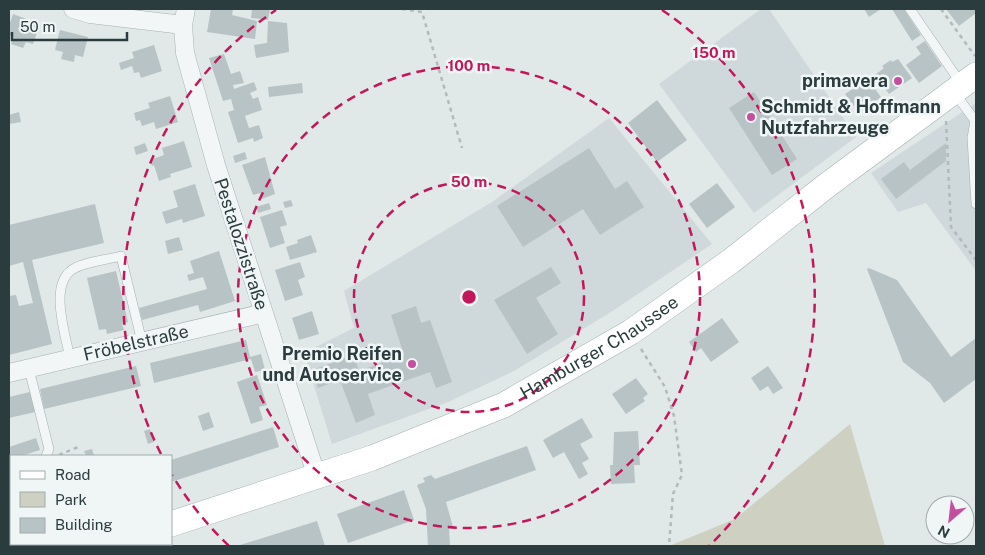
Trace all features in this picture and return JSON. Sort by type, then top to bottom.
[{"type":"main road","name":"Hamburger Chaussee","points":[[172,524],[317,477],[424,439],[504,405],[631,332],[731,261],[824,188],[957,89]]},
{"type":"street","points":[[73,9],[90,14],[184,17]]},
{"type":"street","name":"Pestalozzistraße","points":[[184,17],[185,52],[216,165],[317,477]]},
{"type":"street","name":"Fröbelstraße","points":[[9,373],[264,314]]},
{"type":"lane","points":[[910,9],[976,122],[972,138],[976,204]]},
{"type":"lane","points":[[70,359],[60,302],[60,289],[64,277],[75,268],[121,256],[142,342]]},
{"type":"lane","points":[[29,369],[49,449],[46,455]]},
{"type":"path","points":[[402,9],[422,12],[462,148]]},
{"type":"path","points":[[941,9],[976,57]]},
{"type":"path","points":[[957,89],[948,123],[951,227],[976,260]]},
{"type":"path","points":[[631,332],[665,387],[674,416],[682,475],[673,494],[669,546]]},
{"type":"path","points":[[60,455],[78,447]]},
{"type":"shaded area","points":[[761,9],[769,9],[856,137],[754,213],[659,84]]},
{"type":"shaded area","points":[[976,103],[976,271],[926,203],[898,212],[871,173]]},
{"type":"shaded area","points":[[609,118],[712,244],[611,312],[514,371],[448,402],[332,444],[304,353],[354,328],[344,291],[492,202]]},
{"type":"green space","points":[[850,424],[885,546],[669,546],[735,519]]},
{"type":"building","points":[[211,9],[233,9],[232,15],[257,21],[255,39],[207,32]]},
{"type":"building","points":[[252,9],[270,9],[268,20],[251,18]]},
{"type":"building","points":[[864,9],[881,9],[869,17]]},
{"type":"building","points":[[892,9],[904,9],[921,35],[912,41]]},
{"type":"building","points":[[946,9],[976,9],[976,13],[959,26]]},
{"type":"building","points":[[13,14],[40,24],[33,44],[26,42],[23,48],[11,44],[14,37],[9,35],[9,26]]},
{"type":"building","points":[[268,21],[287,23],[289,52],[256,58],[254,45],[267,43]]},
{"type":"building","points":[[60,30],[88,37],[83,57],[75,55],[74,62],[61,59],[63,52],[55,50]]},
{"type":"building","points":[[925,41],[942,66],[919,83],[906,65],[921,54],[916,47]]},
{"type":"building","points":[[154,45],[162,71],[141,78],[139,72],[134,73],[132,66],[121,70],[119,63],[134,58],[132,52]]},
{"type":"building","points":[[224,54],[231,74],[240,71],[244,83],[233,85],[234,89],[254,82],[257,90],[250,93],[253,99],[258,97],[262,110],[245,116],[249,128],[259,125],[263,138],[254,142],[253,138],[238,143],[228,112],[234,110],[231,99],[223,101],[209,58]]},
{"type":"building","points":[[898,59],[912,78],[889,94],[875,75],[884,68],[882,66],[891,60],[892,62]]},
{"type":"building","points":[[867,78],[881,97],[859,113],[845,94],[854,88],[851,85],[860,79],[862,81]]},
{"type":"building","points":[[302,83],[303,93],[269,97],[268,87]]},
{"type":"building","points":[[754,92],[797,159],[772,175],[729,108]]},
{"type":"building","points":[[170,96],[178,122],[156,129],[154,122],[142,126],[140,120],[136,121],[134,113],[150,108],[148,103]]},
{"type":"building","points":[[657,100],[687,140],[657,162],[628,123]]},
{"type":"building","points":[[19,112],[21,122],[9,124],[9,115]]},
{"type":"building","points":[[184,141],[192,167],[170,174],[171,177],[159,181],[154,165],[152,166],[150,160],[164,155],[162,148]]},
{"type":"building","points":[[145,143],[148,151],[136,155],[134,147]]},
{"type":"building","points":[[946,143],[946,161],[896,199],[881,179],[904,162],[910,170]]},
{"type":"building","points":[[589,148],[615,189],[627,181],[644,207],[600,235],[583,209],[523,247],[497,206]]},
{"type":"building","points":[[245,152],[247,159],[235,163],[233,156]]},
{"type":"building","points":[[265,157],[275,194],[262,199],[260,193],[253,195],[242,165]]},
{"type":"building","points":[[717,183],[735,207],[707,228],[689,204]]},
{"type":"building","points":[[195,184],[205,216],[183,223],[182,219],[166,224],[162,212],[178,207],[173,191]]},
{"type":"building","points":[[291,200],[293,206],[285,208],[283,202]]},
{"type":"building","points":[[269,203],[271,209],[258,213],[256,207]]},
{"type":"building","points":[[95,204],[104,243],[32,260],[52,344],[9,355],[9,296],[16,295],[19,306],[33,303],[23,262],[9,266],[9,225]]},
{"type":"building","points":[[282,210],[287,225],[280,227],[285,243],[270,248],[260,217]]},
{"type":"building","points":[[311,235],[317,252],[290,260],[286,247],[298,243],[297,240]]},
{"type":"building","points":[[179,237],[183,250],[168,254],[165,241]]},
{"type":"building","points":[[219,251],[235,301],[200,312],[198,305],[142,320],[139,308],[207,289],[203,277],[189,281],[187,275],[194,273],[190,261]]},
{"type":"building","points":[[300,262],[305,277],[298,280],[303,295],[285,301],[275,270]]},
{"type":"building","points":[[551,267],[561,283],[536,298],[558,334],[527,354],[494,300]]},
{"type":"building","points":[[869,268],[897,280],[951,357],[976,338],[976,379],[944,403],[930,383],[903,362],[867,269]]},
{"type":"building","points":[[116,271],[128,322],[122,324],[124,330],[107,334],[106,329],[99,330],[87,278]]},
{"type":"building","name":"Premio Reifen und Autoservice","points":[[416,306],[421,323],[430,320],[452,382],[436,388],[430,372],[368,394],[375,415],[356,423],[340,380],[318,388],[312,370],[354,355],[359,371],[404,355],[391,315]]},
{"type":"building","points":[[312,311],[319,334],[299,340],[292,318]]},
{"type":"building","points":[[722,318],[739,342],[711,362],[701,348],[696,352],[689,342]]},
{"type":"building","points":[[246,340],[250,357],[261,354],[265,370],[255,372],[251,359],[154,383],[150,363]]},
{"type":"building","points":[[136,366],[141,386],[44,409],[40,389]]},
{"type":"building","points":[[768,366],[783,388],[773,394],[768,386],[760,391],[751,378]]},
{"type":"building","points":[[257,375],[267,405],[259,407],[263,420],[251,424],[237,382]]},
{"type":"building","points":[[636,378],[648,394],[643,398],[645,401],[626,414],[612,394]]},
{"type":"building","points":[[30,392],[35,412],[9,418],[9,397]]},
{"type":"building","points":[[209,412],[214,427],[203,431],[198,416]]},
{"type":"building","points":[[582,418],[593,437],[580,444],[589,459],[582,463],[588,474],[579,479],[564,452],[553,458],[543,440]]},
{"type":"building","points":[[273,427],[279,447],[172,482],[172,460]]},
{"type":"building","points":[[150,429],[154,442],[148,444],[144,431]]},
{"type":"building","points":[[638,431],[640,465],[634,465],[635,483],[611,484],[610,465],[613,465],[614,432]]},
{"type":"building","points":[[36,438],[40,450],[24,455],[10,455],[9,460],[9,447]]},
{"type":"building","points":[[527,446],[536,470],[446,502],[453,527],[449,528],[450,546],[428,546],[426,509],[417,485],[425,482],[423,478],[431,475],[435,479]]},
{"type":"building","points":[[92,449],[94,455],[86,455],[84,451]]},
{"type":"building","points":[[404,490],[414,520],[348,543],[337,514]]},
{"type":"building","points":[[10,520],[10,545],[15,545],[9,546]]},
{"type":"building","points":[[317,521],[325,546],[237,546]]},
{"type":"place","name":"primavera","points":[[898,81]]},
{"type":"place","name":"Schmidt & Hoffmann Nutzfahrzeuge","points":[[751,117]]},
{"type":"place","name":"Premio Reifen und Autoservice","points":[[412,364]]}]
